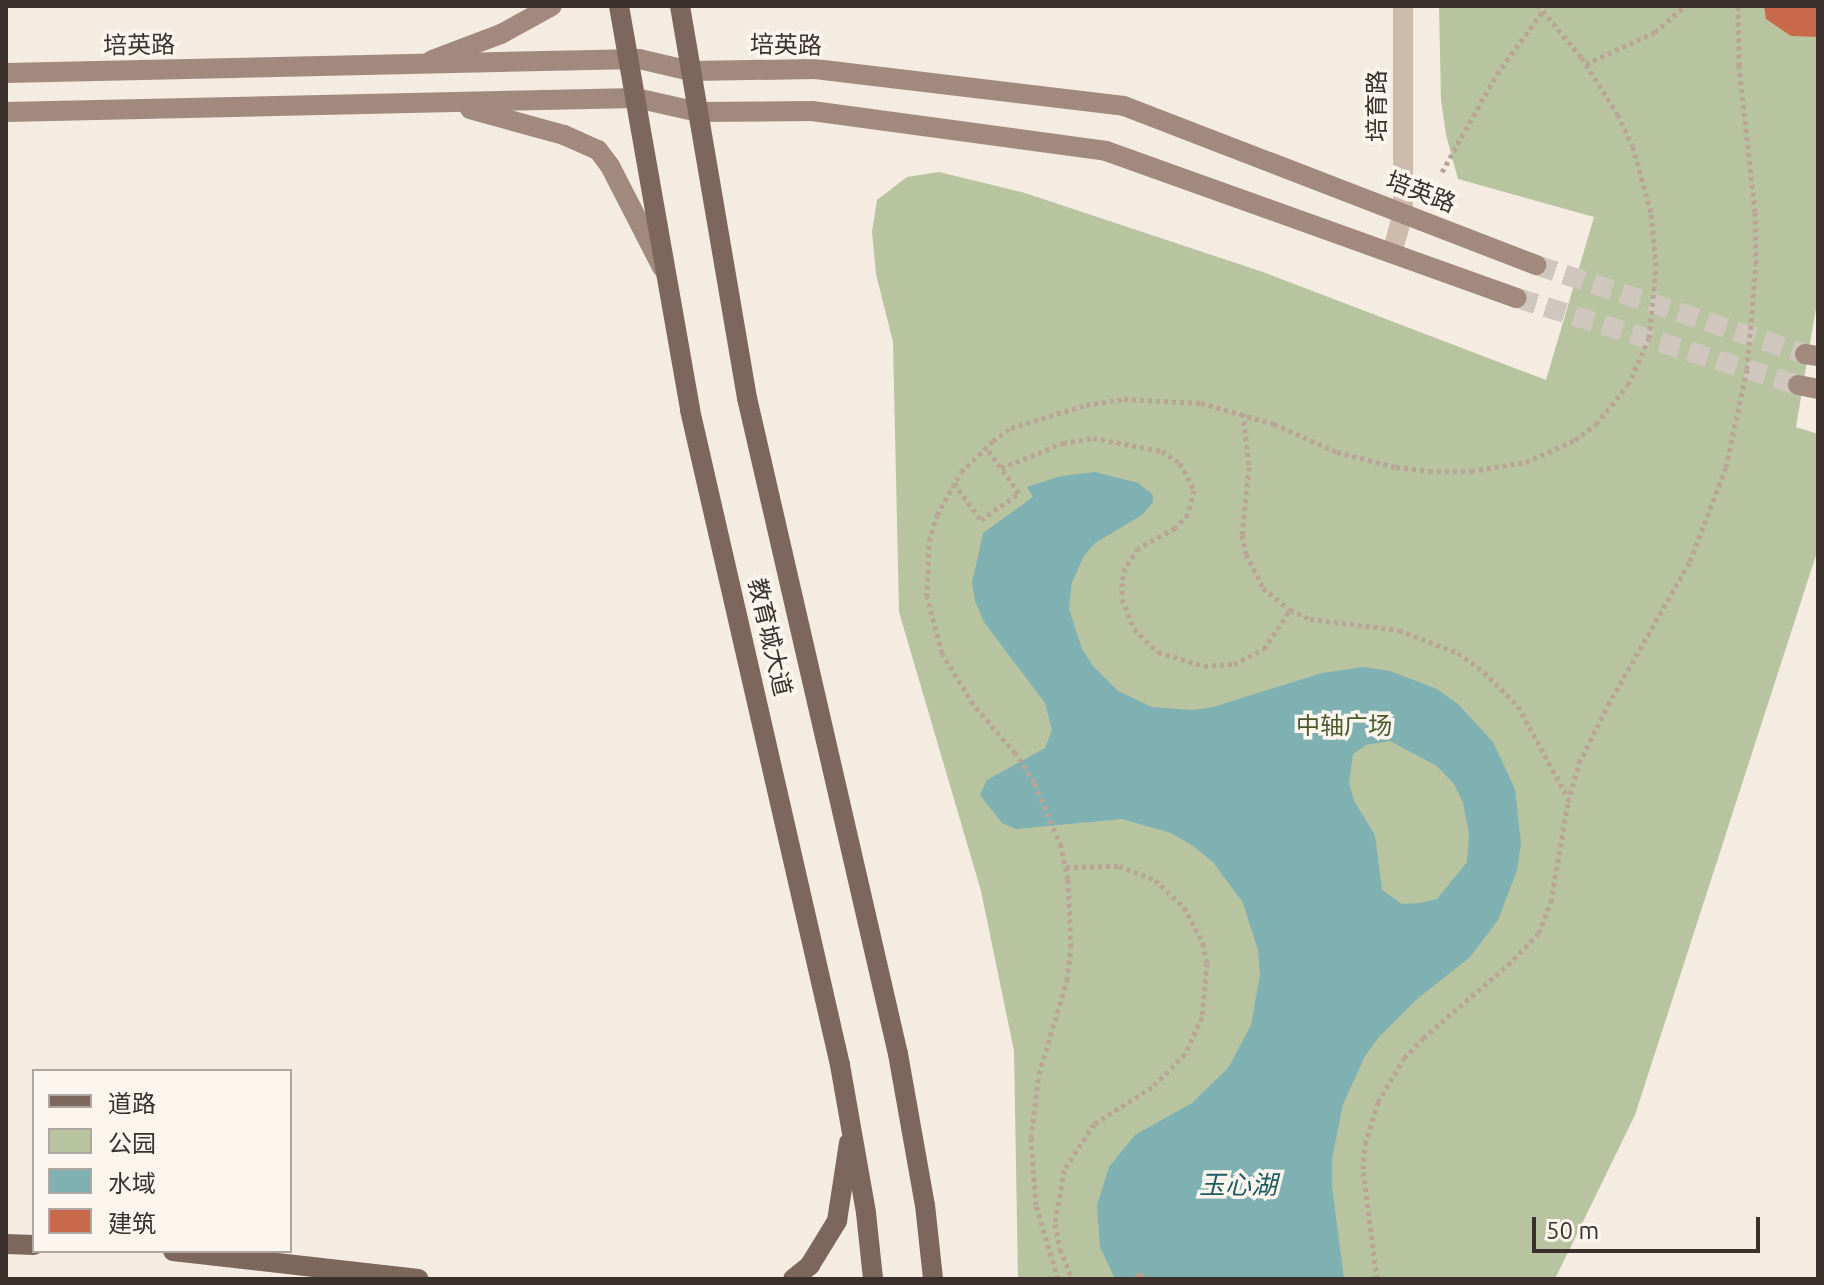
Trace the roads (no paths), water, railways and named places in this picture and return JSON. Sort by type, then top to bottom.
[{"type":"main road","points":[[417,65],[501,34],[552,6]]},
{"type":"main road","name":"教育城大道","points":[[619,6],[690,410],[798,872],[851,1127],[873,1279]]},
{"type":"main road","name":"教育城大道","points":[[680,6],[747,398],[898,1054],[925,1205],[933,1279]]},
{"type":"main road","name":"培英路","points":[[6,73],[629,60],[691,71],[815,69],[1124,106],[1536,265]]},
{"type":"main road","points":[[6,112],[636,98],[698,112],[812,111],[1106,151],[1517,298]]},
{"type":"main road","points":[[447,103],[564,135],[598,150],[637,215],[666,277]]},
{"type":"main road","points":[[793,1279],[810,1265],[837,1221],[851,1127]]},
{"type":"main road","points":[[6,1244],[32,1245]]},
{"type":"main road","points":[[190,1253],[418,1279]]},
{"type":"street","name":"培育路","points":[[1392,253],[1403,213],[1403,6]]},
{"type":"water","name":"玉心湖","points":[[1095,472],[1138,483],[1153,495],[1153,502],[1142,515],[1095,543],[1084,556],[1072,582],[1069,609],[1082,649],[1093,666],[1118,691],[1152,707],[1192,710],[1213,707],[1322,673],[1364,667],[1390,671],[1437,689],[1458,704],[1493,742],[1515,789],[1521,843],[1517,870],[1498,920],[1470,957],[1416,1000],[1380,1036],[1365,1056],[1343,1104],[1332,1158],[1332,1186],[1344,1279],[1115,1279],[1100,1247],[1097,1205],[1109,1167],[1135,1135],[1192,1103],[1228,1068],[1251,1025],[1260,975],[1258,950],[1243,903],[1213,862],[1193,846],[1171,833],[1122,819],[1016,829],[1002,823],[980,795],[987,780],[1045,748],[1052,730],[1045,703],[984,622],[975,601],[972,583],[983,533],[1033,497],[1027,487],[1061,476]],"holes":[[[1390,741],[1437,766],[1454,784],[1463,803],[1469,834],[1467,862],[1437,899],[1402,904],[1382,890],[1375,835],[1354,801],[1349,783],[1353,754],[1366,745]]]},
{"type":"tunnel","points":[[1536,265],[1805,354]]},
{"type":"tunnel","points":[[1517,298],[1798,385]]},
{"type":"park label","name":"中轴广场","points":[[1344,726]]}]
